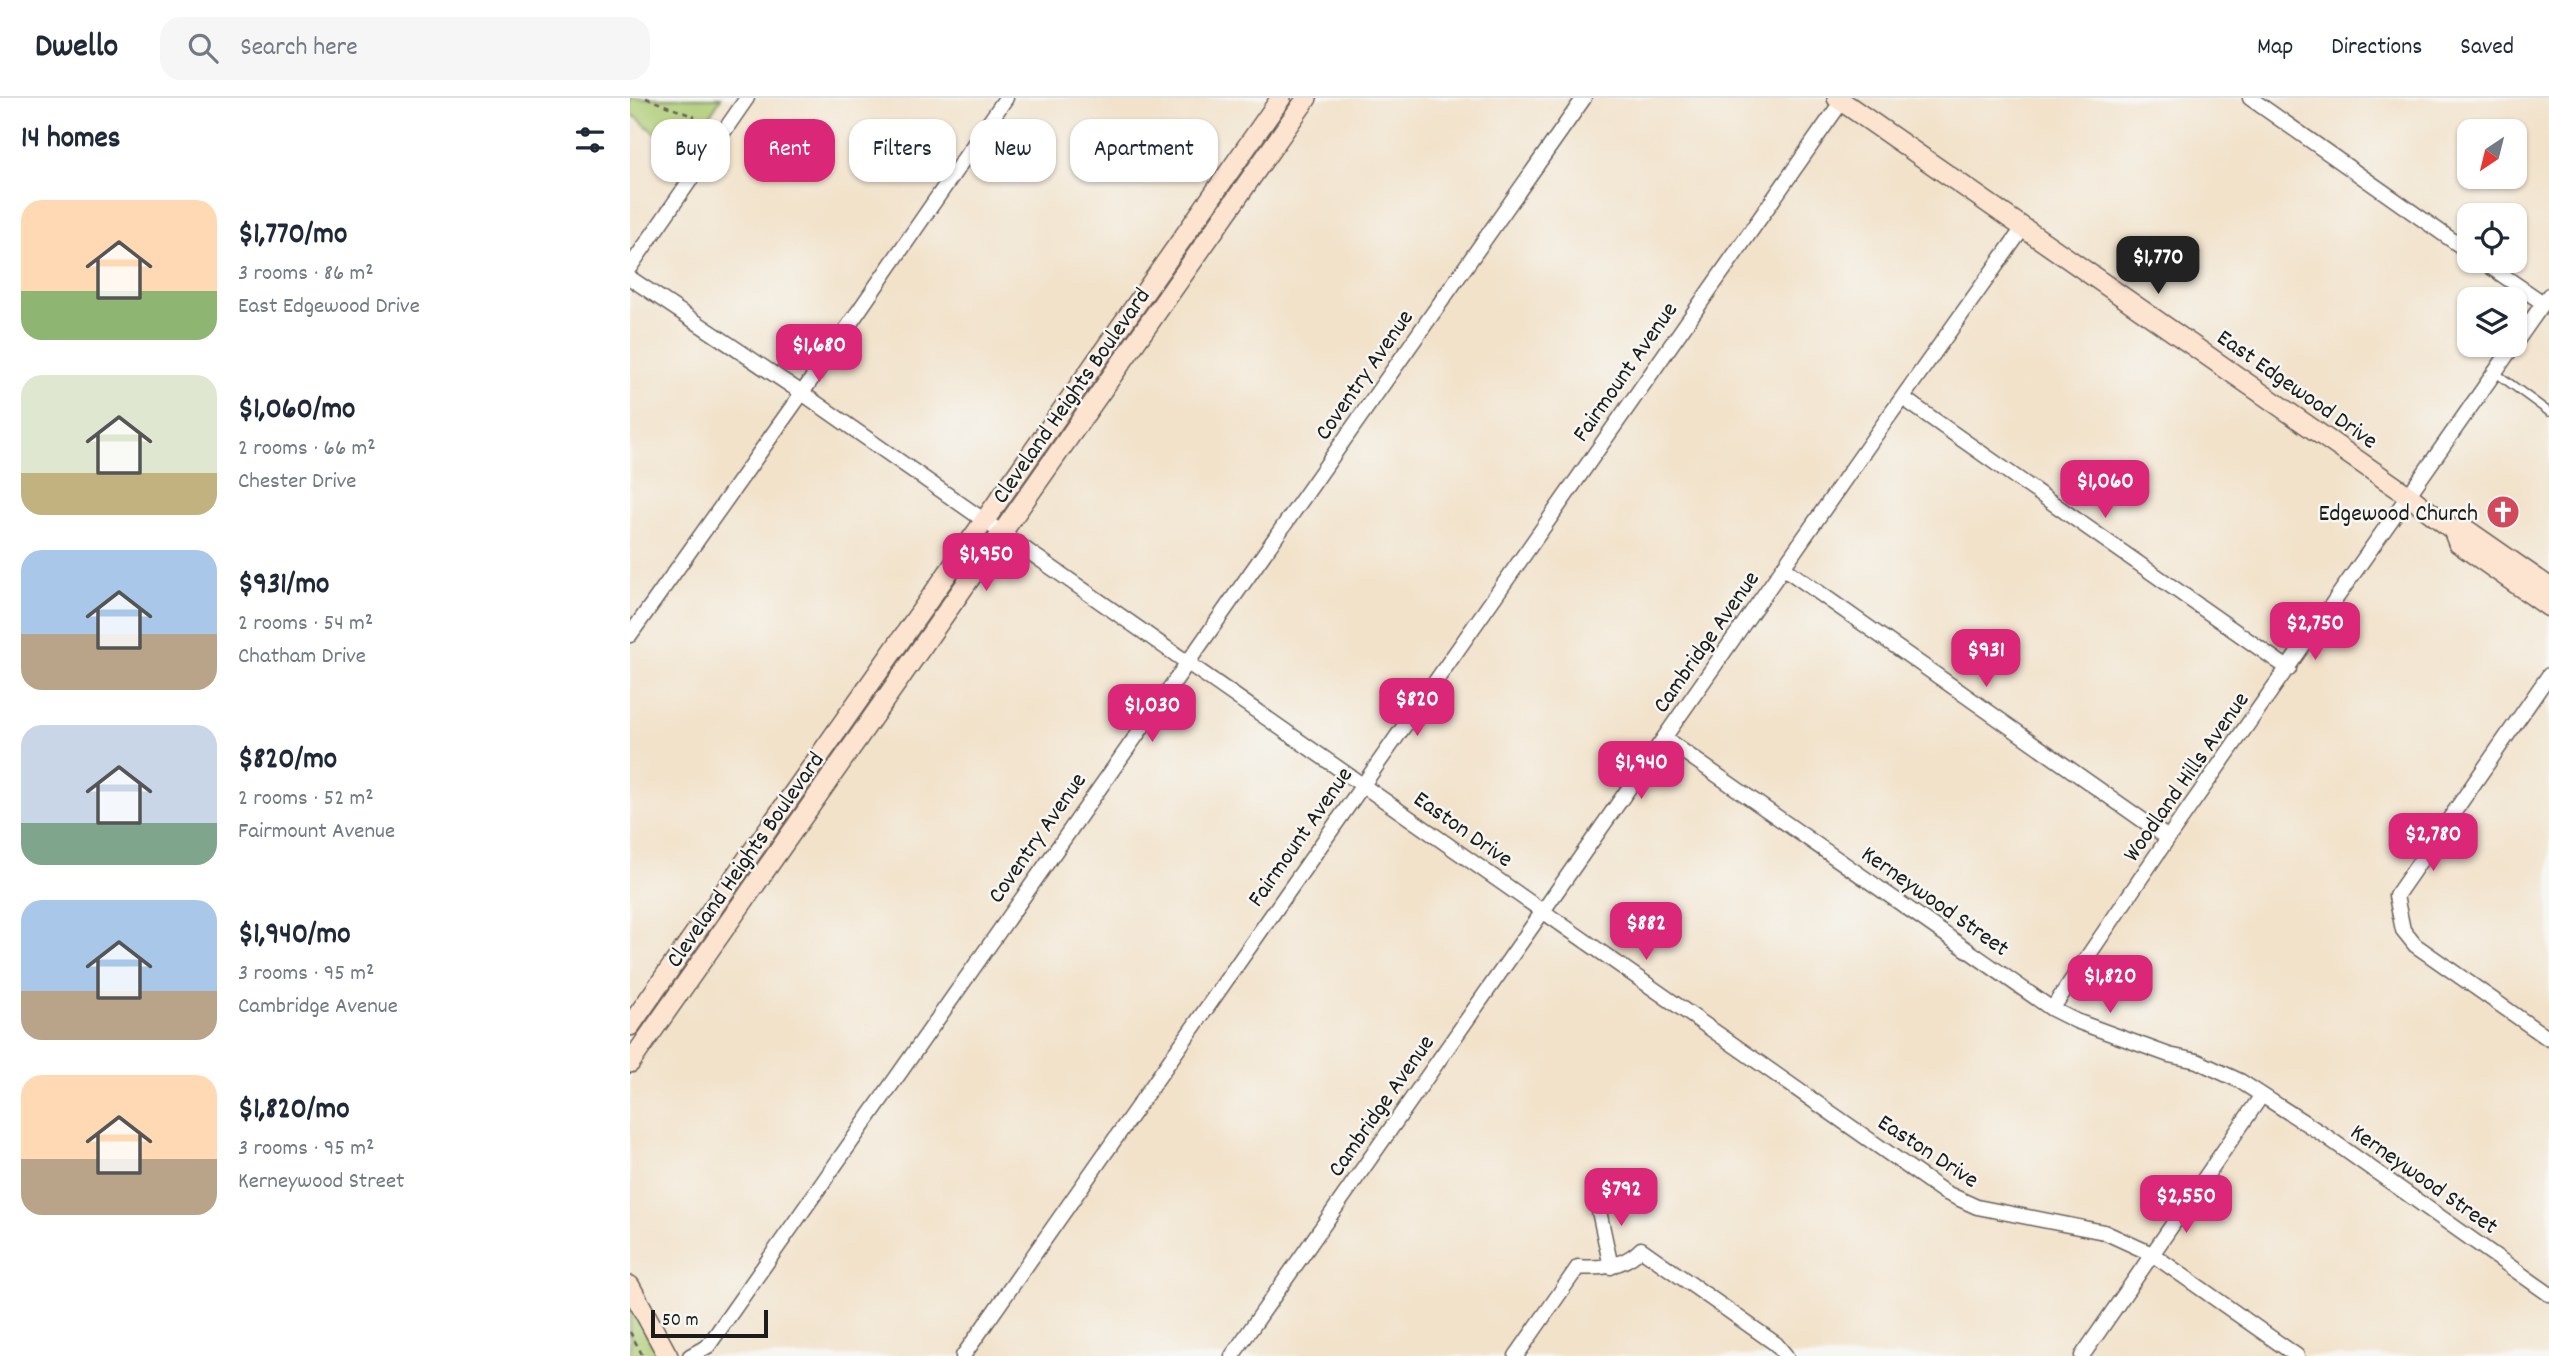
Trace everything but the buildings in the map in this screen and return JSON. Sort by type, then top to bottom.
[{"type":"street","points":[[630,267],[747,98]]},
{"type":"street","points":[[630,635],[1006,98]]},
{"type":"street","name":"Cleveland Heights Boulevard","points":[[630,1026],[1281,98]]},
{"type":"street","name":"Cleveland Heights Boulevard","points":[[630,1063],[1307,98]]},
{"type":"street","name":"Coventry Avenue","points":[[690,1356],[708,1346],[1584,98]]},
{"type":"street","points":[[2250,98],[2457,244]]},
{"type":"street","name":"East Edgewood Drive","points":[[1839,100],[2409,496],[2453,530],[2458,543],[2549,607]]},
{"type":"street","name":"Fairmount Avenue","points":[[963,1356],[1839,100]]},
{"type":"street","points":[[1225,178],[1243,191]]},
{"type":"street","name":"Cambridge Avenue","points":[[1232,1356],[2023,228]]},
{"type":"street","points":[[2502,273],[2546,299]]},
{"type":"street","name":"Easton Drive","points":[[630,278],[802,393],[1944,1192],[1977,1207],[2104,1232],[2152,1254],[2297,1356]]},
{"type":"street","name":"Woodland Hills Avenue","points":[[2052,1009],[2168,838],[2546,299]]},
{"type":"street","points":[[1903,398],[2289,669]]},
{"type":"street","name":"East Edgewood Drive","points":[[2453,530],[2467,530],[2549,587]]},
{"type":"street","points":[[1784,568],[2168,838]]},
{"type":"street","points":[[2549,675],[2396,896],[2403,930],[2415,945],[2549,1039]]},
{"type":"street","name":"Kerneywood Street","points":[[1664,738],[2052,1009],[2157,1051],[2217,1069],[2327,1137],[2549,1294]]},
{"type":"street","points":[[761,840],[779,852]]},
{"type":"street","points":[[2082,1356],[2262,1095]]},
{"type":"street","points":[[1596,1197],[1611,1267]]},
{"type":"street","points":[[1516,1356],[1578,1267],[1611,1267],[1636,1255],[1642,1249],[1776,1344],[1786,1356]]},
{"type":"street","points":[[630,1286],[668,1356]]},
{"type":"lane","points":[[2496,373],[2549,412]]},
{"type":"path","points":[[646,98],[695,117]]},
{"type":"path","points":[[630,1332],[643,1356]]},
{"type":"green space","points":[[630,98],[721,98],[708,119],[651,119],[651,130],[630,114]]},
{"type":"green space","points":[[630,1304],[658,1356],[630,1356]]},
{"type":"place","name":"Edgewood Church","points":[[2503,512]]}]
